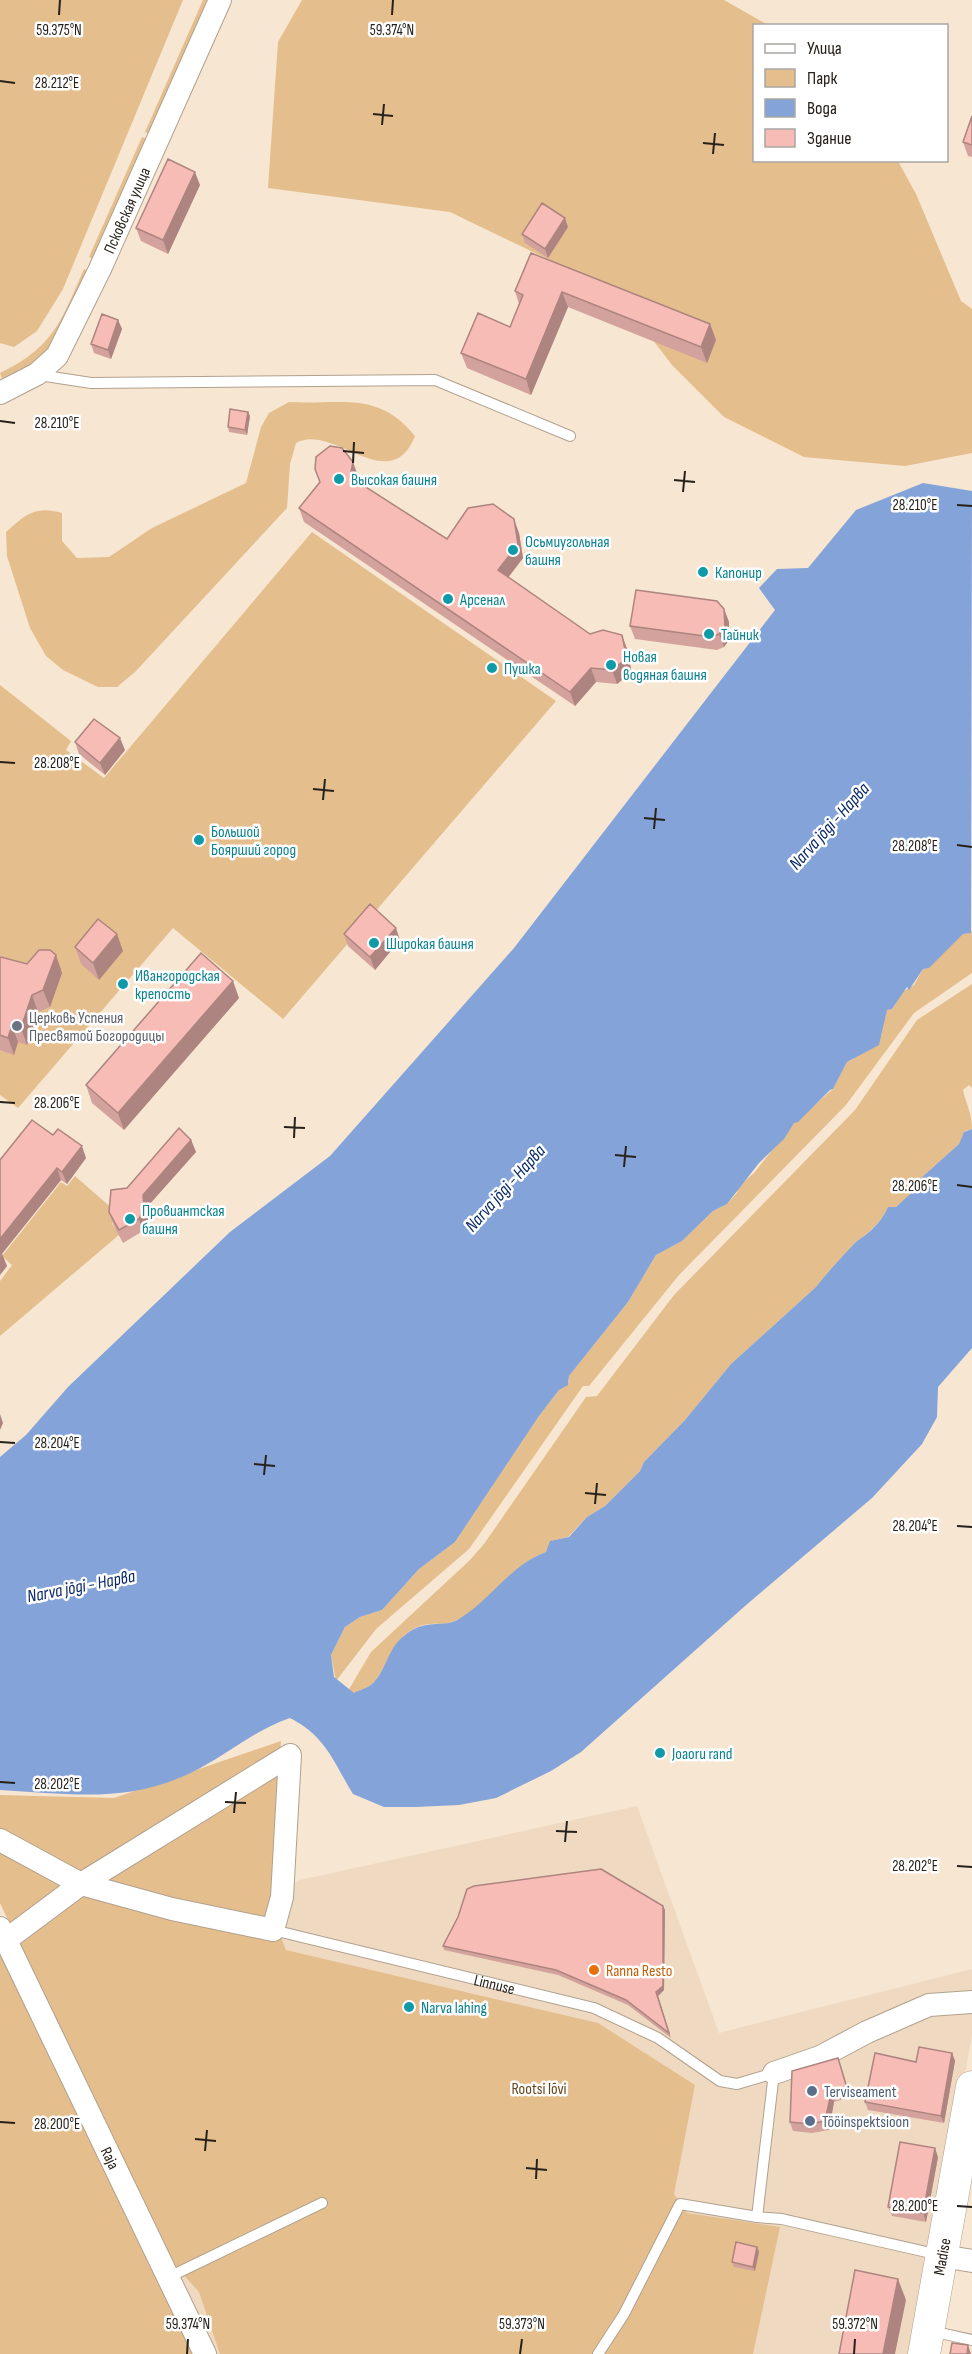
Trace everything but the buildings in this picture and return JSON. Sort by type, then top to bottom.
[{"type":"street","name":"Псковская улица","points":[[0,393],[37,374],[57,356],[70,334],[220,0]]},
{"type":"street","points":[[3,1934],[290,1755],[282,1897],[273,1930]]},
{"type":"street","name":"Linnuse","points":[[0,1840],[81,1884],[172,1909],[273,1930]]},
{"type":"street","name":"Raja","points":[[3,1934],[205,2354]]},
{"type":"street","name":"Linnuse","points":[[774,2073],[820,2056],[867,2032],[929,2005],[972,2002]]},
{"type":"street","name":"Madise","points":[[926,2342],[957,2258],[972,2087]]},
{"type":"lane","points":[[37,374],[91,383],[435,380],[570,436]]},
{"type":"lane","name":"Linnuse","points":[[273,1930],[594,2008],[658,2038],[720,2081],[737,2084],[774,2073]]},
{"type":"lane","points":[[757,2217],[774,2073]]},
{"type":"lane","points":[[169,2277],[322,2204]]},
{"type":"lane","points":[[598,2354],[624,2314],[680,2204],[782,2219],[957,2258]]},
{"type":"lane","points":[[926,2342],[972,2340]]},
{"type":"shaded area","points":[[637,1806],[719,2033],[972,1969],[972,2036],[913,2354],[198,2354],[50,2032],[300,1880]]},
{"type":"green space","points":[[0,0],[183,0],[63,289],[37,331],[14,347],[0,343]]},
{"type":"green space","points":[[203,0],[214,0],[154,136],[145,132]]},
{"type":"green space","points":[[302,0],[724,0],[766,24],[753,24],[753,162],[899,162],[916,194],[961,301],[972,309],[972,453],[905,466],[804,457],[724,417],[672,365],[616,292],[450,212],[268,188],[278,42]]},
{"type":"green space","points":[[142,137],[152,141],[99,262],[89,257]]},
{"type":"green space","points":[[84,269],[93,274],[52,352],[4,384],[0,373],[33,353],[54,331]]},
{"type":"green space","points":[[289,402],[342,402],[373,406],[401,421],[415,436],[404,454],[391,461],[376,460],[327,442],[311,439],[296,443],[290,464],[287,508],[135,672],[117,687],[98,687],[63,670],[46,656],[30,628],[7,556],[6,532],[31,513],[45,510],[62,513],[62,541],[77,558],[109,557],[152,528],[246,483],[261,427],[269,413]]},
{"type":"green space","points":[[312,532],[556,701],[283,1019],[173,928],[18,1108],[0,1095],[0,685],[71,741],[66,750],[104,778]]},
{"type":"green space","points":[[972,930],[972,973],[914,1013],[846,1105],[679,1275],[589,1386],[583,1386],[469,1549],[376,1629],[336,1681],[331,1655],[345,1627],[360,1617],[382,1610],[419,1569],[455,1542],[539,1416],[559,1390],[569,1382],[569,1376],[628,1302],[656,1255],[682,1241],[713,1211],[727,1204],[737,1193],[738,1187],[754,1173],[794,1123],[833,1089],[847,1062],[878,1042],[887,1010],[892,1009],[904,991],[914,985],[923,969],[963,934],[970,933]]},
{"type":"green space","points":[[972,984],[972,1088],[969,1085],[963,1090],[972,1129],[965,1131],[959,1144],[921,1178],[921,1185],[896,1207],[888,1207],[875,1226],[855,1243],[817,1286],[731,1364],[685,1420],[644,1462],[640,1471],[605,1506],[587,1517],[568,1537],[551,1541],[546,1552],[521,1566],[468,1614],[449,1623],[424,1625],[411,1630],[395,1646],[382,1671],[372,1684],[355,1693],[348,1691],[371,1652],[469,1561],[484,1544],[586,1397],[597,1396],[674,1295],[855,1110],[917,1020]]},
{"type":"green space","points":[[75,1176],[114,1210],[112,1224],[120,1234],[0,1336],[0,1281],[12,1265],[2,1256],[61,1182],[67,1186]]},
{"type":"green space","name":"Rootsi lõvi","points":[[281,1741],[270,1910],[286,1950],[598,2023],[695,2085],[674,2194],[687,2213],[780,2227],[753,2354],[220,2354],[199,2292],[165,2254],[0,1903],[0,1795],[114,1798]]},
{"type":"green space","points":[[0,1928],[205,2354],[0,2354]]},
{"type":"water","name":"Narva jõgi - Нарва","points":[[923,483],[972,491],[971,933],[963,934],[929,968],[923,969],[909,990],[907,987],[892,1009],[887,1010],[879,1045],[847,1062],[833,1089],[798,1122],[794,1123],[784,1139],[759,1163],[727,1204],[713,1211],[682,1241],[656,1255],[628,1302],[569,1376],[568,1385],[559,1390],[539,1416],[455,1542],[419,1569],[382,1610],[360,1617],[345,1627],[331,1655],[334,1677],[354,1693],[370,1685],[378,1676],[394,1646],[412,1630],[459,1619],[522,1565],[546,1552],[550,1541],[569,1537],[587,1517],[605,1506],[640,1471],[644,1462],[685,1420],[731,1364],[817,1286],[855,1243],[875,1226],[888,1207],[896,1207],[920,1185],[921,1178],[959,1144],[964,1132],[972,1129],[972,1348],[938,1387],[937,1417],[922,1444],[872,1498],[745,1606],[581,1752],[551,1771],[496,1798],[459,1805],[384,1807],[353,1794],[321,1742],[302,1725],[290,1718],[256,1734],[202,1767],[177,1779],[152,1787],[103,1794],[0,1790],[0,1457],[26,1435],[68,1387],[230,1232],[330,1156],[514,948],[775,610],[759,588],[777,569],[808,568],[856,510]]},
{"type":"place","name":"Высокая башня","points":[[339,479]]},
{"type":"place","name":"Осьмиугольная башня","points":[[513,550]]},
{"type":"place","name":"Капонир","points":[[703,572]]},
{"type":"place","name":"Арсенал","points":[[448,599]]},
{"type":"place","name":"Тайник","points":[[709,634]]},
{"type":"place","name":"Новая водяная башня","points":[[611,665]]},
{"type":"place","name":"Пушка","points":[[492,668]]},
{"type":"place","name":"Большой Боярший город","points":[[199,840]]},
{"type":"place","name":"Широкая башня","points":[[374,943]]},
{"type":"place","name":"Ивангородская крепость","points":[[123,984]]},
{"type":"place","name":"Церковь Успения Пресвятой Богородицы","points":[[17,1026]]},
{"type":"place","name":"Провиантская башня","points":[[130,1219]]},
{"type":"place","name":"Joaoru rand","points":[[660,1753]]},
{"type":"place","name":"Ranna Resto","points":[[594,1970]]},
{"type":"place","name":"Narva lahing","points":[[409,2007]]},
{"type":"place","name":"Terviseament","points":[[812,2091]]},
{"type":"place","name":"Tööinspektsioon","points":[[810,2121]]}]
